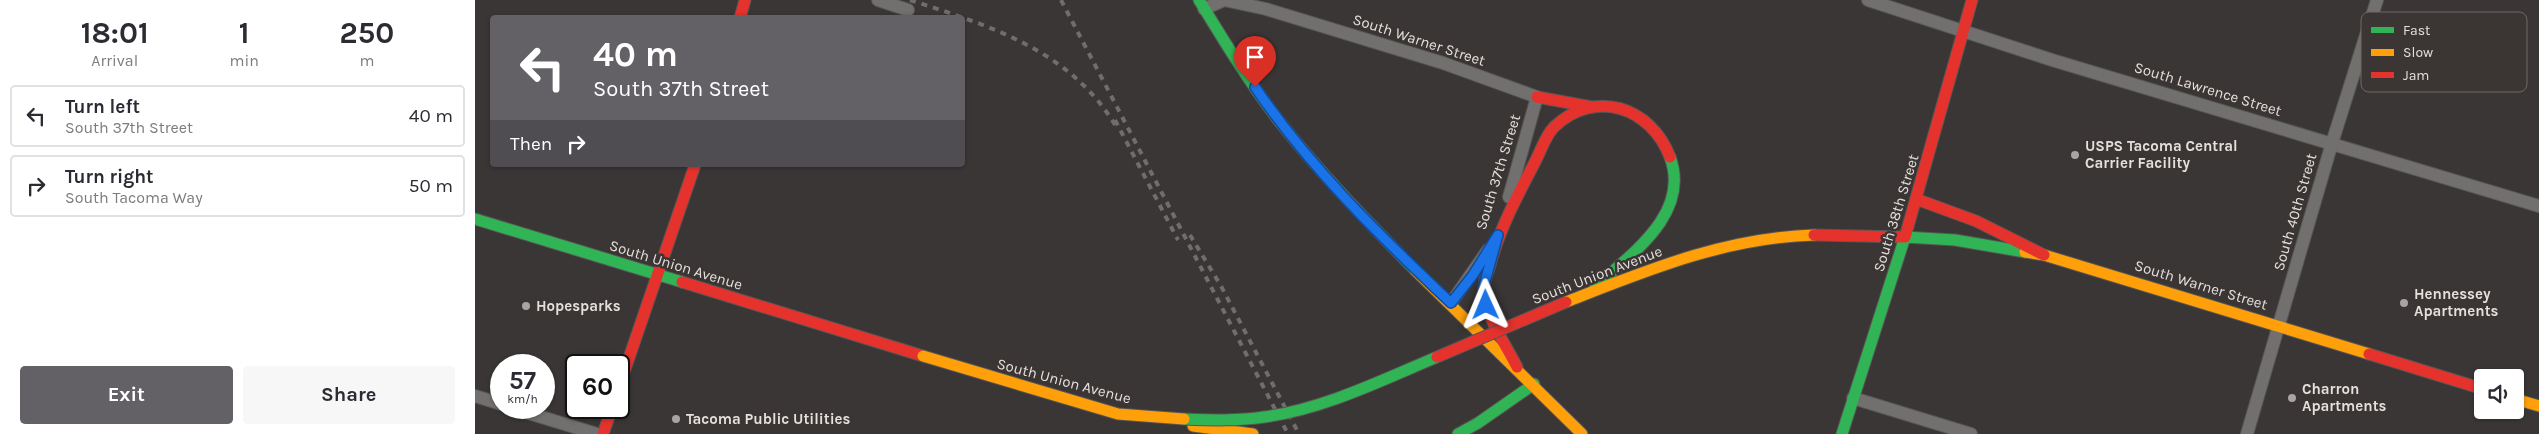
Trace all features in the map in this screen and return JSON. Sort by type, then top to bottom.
[{"type":"main road","points":[[741,15],[745,0]]},
{"type":"main road","name":"South 38th Street","points":[[1842,434],[1917,199],[1973,0]]},
{"type":"main road","points":[[1202,4],[1264,100],[1309,159],[1389,245],[1517,367],[1582,434]]},
{"type":"main road","points":[[1537,97],[1592,107],[1606,106],[1640,117],[1653,126],[1668,148],[1675,172],[1672,200],[1661,222],[1652,233],[1588,294]]},
{"type":"main road","points":[[1517,367],[1486,305],[1484,285],[1498,235],[1543,142],[1552,129],[1563,119],[1592,107]]},
{"type":"main road","points":[[630,355],[694,167]]},
{"type":"main road","points":[[1917,199],[1976,221],[2044,255]]},
{"type":"main road","name":"South Union Avenue","points":[[475,219],[1076,403],[1118,414],[1159,419],[1218,420],[1265,417],[1317,404],[1373,384],[1566,302],[1678,259],[1733,244],[1823,234],[1905,237]]},
{"type":"main road","name":"South Warner Street","points":[[1905,237],[1955,240],[2044,255],[2474,386]]},
{"type":"main road","points":[[1458,434],[1476,426],[1511,398],[1534,384]]},
{"type":"main road","points":[[2524,402],[2539,406]]},
{"type":"main road","points":[[603,434],[608,419]]},
{"type":"main road","points":[[1159,419],[1253,434]]},
{"type":"street","points":[[878,0],[907,10]]},
{"type":"street","name":"South Warner Street","points":[[1202,4],[1224,0],[1266,9],[1443,63],[1537,97]]},
{"type":"street","name":"South Lawrence Street","points":[[1869,0],[2052,60],[2539,206]]},
{"type":"street","name":"South 40th Street","points":[[2373,12],[2377,0]]},
{"type":"street","name":"South 40th Street","points":[[2247,434],[2332,143],[2361,51]]},
{"type":"street","name":"South 37th Street","points":[[1451,303],[1473,275],[1498,235],[1537,97]]},
{"type":"street","points":[[475,396],[490,401]]},
{"type":"street","points":[[1853,398],[1971,434]]},
{"type":"street","points":[[548,419],[597,434]]},
{"type":"railway","points":[[910,0],[955,15]]},
{"type":"railway","points":[[1061,0],[1288,434]]},
{"type":"railway","points":[[965,18],[999,31],[1026,44],[1052,60],[1077,79],[1098,101],[1117,128]]},
{"type":"railway","points":[[1115,120],[1178,240]]},
{"type":"railway","points":[[1190,235],[1221,286],[1299,434]]},
{"type":"traffic: fast","points":[[1199,0],[1227,46],[1279,121],[1328,179],[1415,270]]},
{"type":"traffic: fast","points":[[1595,287],[1640,246],[1654,231],[1665,214],[1672,197],[1674,178],[1670,157]]},
{"type":"traffic: fast","points":[[475,219],[682,282]]},
{"type":"traffic: fast","points":[[1842,434],[1905,237],[1955,240],[2025,252]]},
{"type":"traffic: fast","points":[[1184,419],[1244,419],[1286,413],[1331,401],[1437,357]]},
{"type":"traffic: fast","points":[[1458,434],[1478,423],[1534,384]]},
{"type":"traffic: slow","points":[[1566,302],[1627,278],[1718,249],[1781,237],[1814,235]]},
{"type":"traffic: slow","points":[[2025,252],[2044,255],[2369,354]]},
{"type":"traffic: slow","points":[[1415,270],[1582,434]]},
{"type":"traffic: slow","points":[[923,356],[1118,414],[1184,419]]},
{"type":"traffic: slow","points":[[2524,402],[2539,406]]},
{"type":"traffic: slow","points":[[1193,426],[1253,434]]},
{"type":"traffic: jam","points":[[741,15],[745,0]]},
{"type":"traffic: jam","points":[[1814,235],[1905,237],[1972,0]]},
{"type":"traffic: jam","points":[[1537,97],[1592,107]]},
{"type":"traffic: jam","points":[[1517,367],[1501,339],[1487,308],[1484,284],[1504,224],[1551,130],[1570,115],[1587,108],[1604,106],[1620,109],[1636,115],[1650,126],[1661,140],[1670,157]]},
{"type":"traffic: jam","points":[[630,355],[694,167]]},
{"type":"traffic: jam","points":[[1916,199],[1976,221],[2044,255]]},
{"type":"traffic: jam","points":[[682,282],[923,356]]},
{"type":"traffic: jam","points":[[1437,357],[1566,302]]},
{"type":"traffic: jam","points":[[2369,354],[2474,386]]},
{"type":"traffic: jam","points":[[603,434],[608,419]]},
{"type":"place","name":"USPS Tacoma Central Carrier Facility","points":[[2075,155]]},
{"type":"place","name":"Hennessey Apartments","points":[[2404,303]]},
{"type":"place","name":"Hopesparks","points":[[526,306]]},
{"type":"place","name":"Charron Apartments","points":[[2292,398]]},
{"type":"place","name":"Tacoma Public Utilities","points":[[676,419]]},
{"type":"route","points":[[1255,87],[1309,159],[1389,245],[1451,303],[1473,275],[1498,235],[1484,285],[1486,305]]}]
